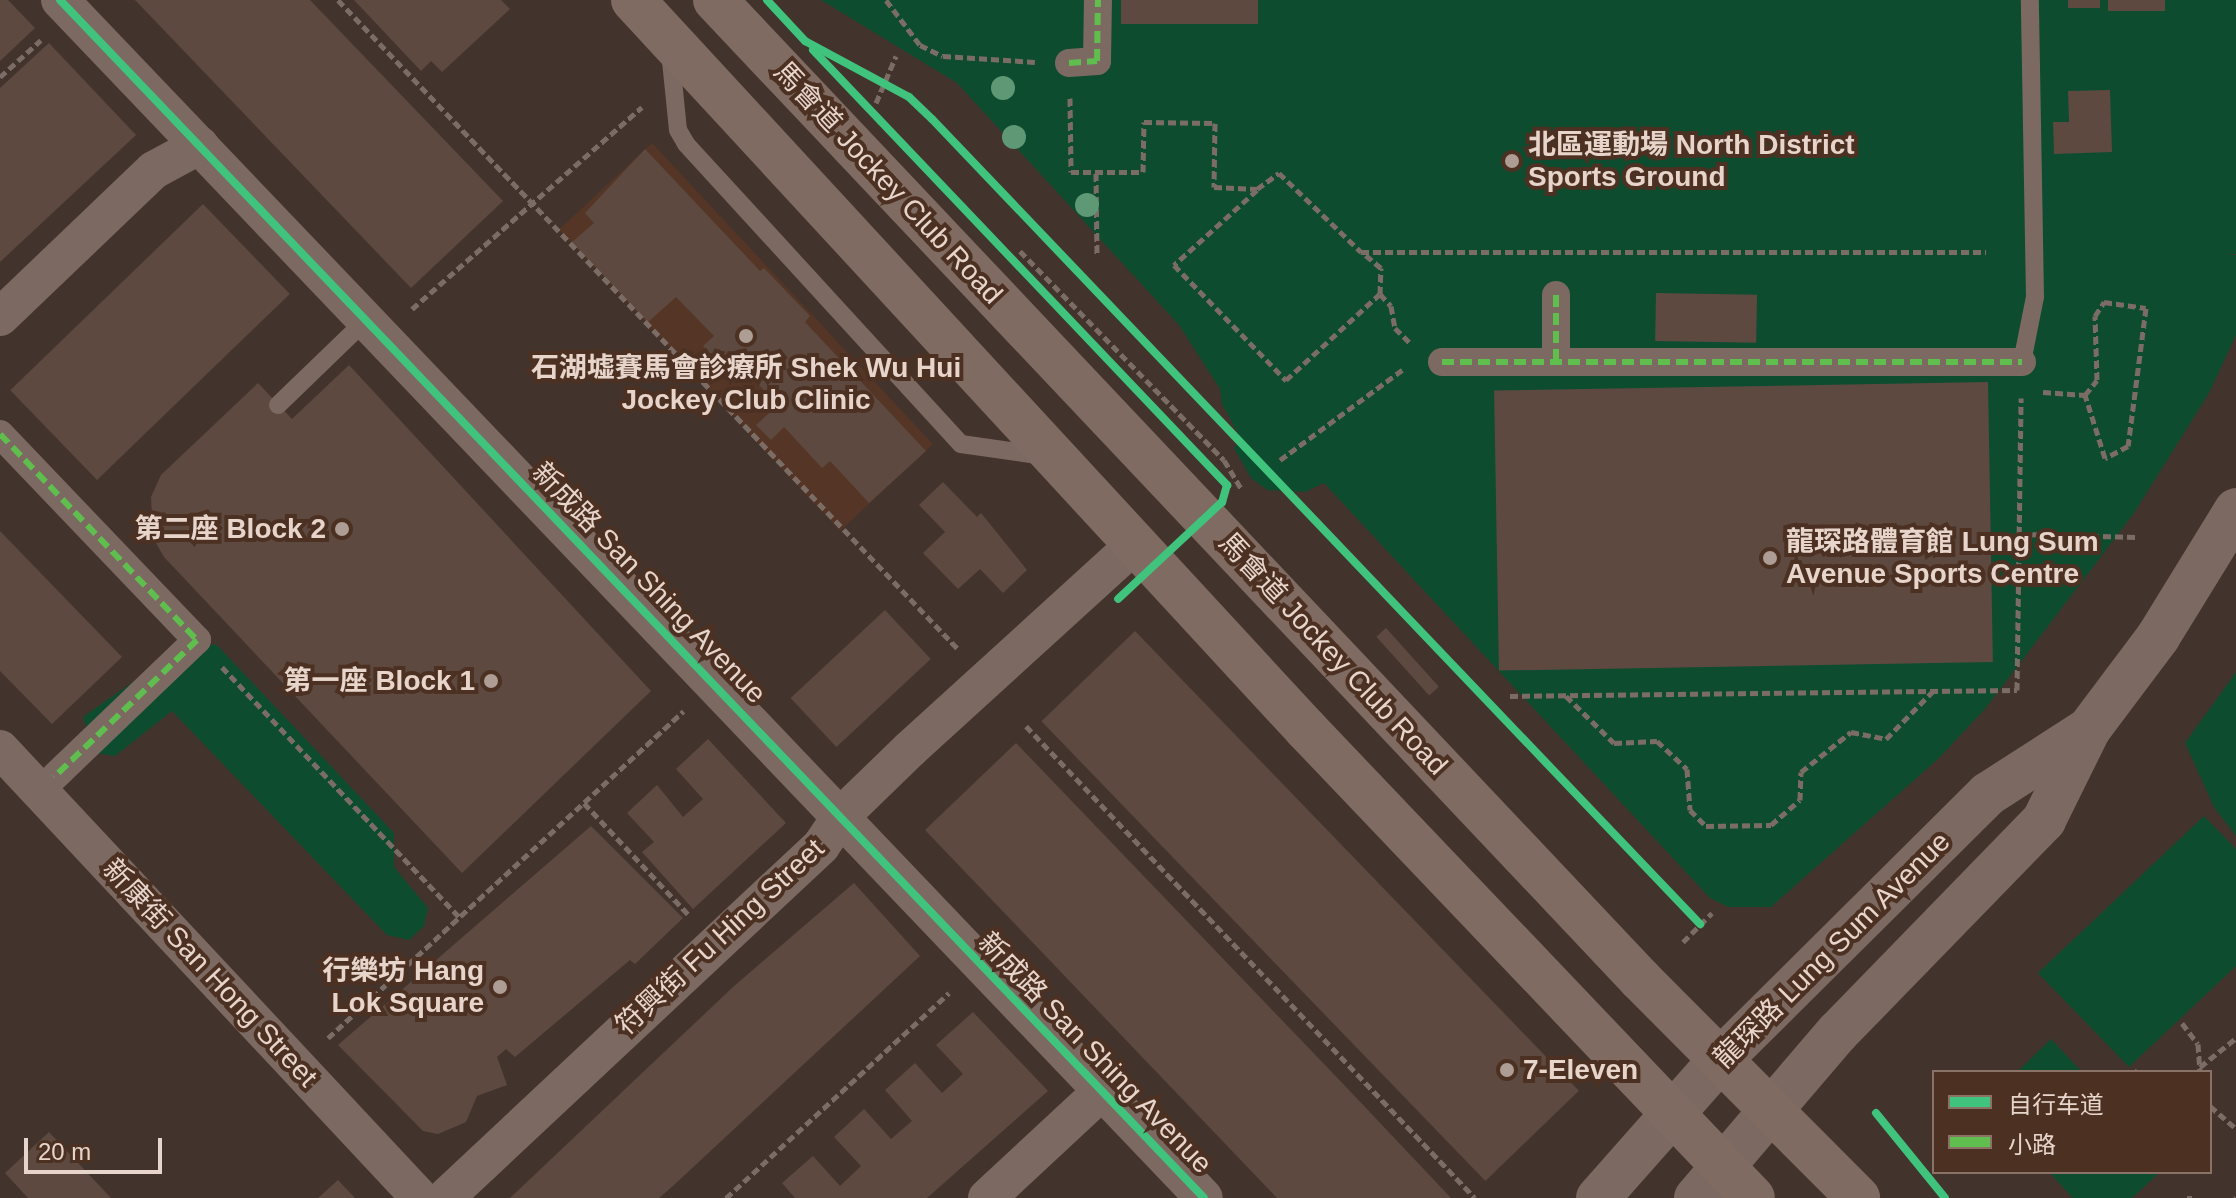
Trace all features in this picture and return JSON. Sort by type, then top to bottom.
[{"type":"main road","points":[[633,0],[1135,544],[1672,1114],[1725,1188]]},
{"type":"main road","name":"馬會道 Jockey Club Road","points":[[715,0],[1721,1059],[1858,1198]]},
{"type":"street","points":[[1069,63],[1097,61],[1098,0]]},
{"type":"street","name":"新成路 San Shing Avenue","points":[[54,17],[200,145],[841,816],[1100,1093],[1204,1198]]},
{"type":"street","points":[[0,317],[154,170],[200,145]]},
{"type":"street","points":[[1556,295],[1556,362]]},
{"type":"street","points":[[1432,359],[2022,362]]},
{"type":"street","points":[[0,434],[197,640],[54,777]]},
{"type":"street","name":"龍琛路 Lung Sum Avenue","points":[[1725,1188],[1774,1113],[1838,1032],[2044,820],[2089,729],[2158,637],[2236,510]]},
{"type":"street","name":"符興街 Fu Hing Street","points":[[445,1198],[821,846],[841,816],[1135,544]]},
{"type":"street","name":"龍琛路 Lung Sum Avenue","points":[[1598,1198],[1721,1059],[1988,794],[2089,729]]},
{"type":"street","name":"新康街 San Hong Street","points":[[0,749],[420,1198]]},
{"type":"street","points":[[987,1198],[1100,1093]]},
{"type":"lane","points":[[2022,362],[2035,297],[2030,0]]},
{"type":"lane","points":[[669,39],[676,122],[686,144],[961,444],[1058,459]]},
{"type":"lane","points":[[278,405],[367,319]]},
{"type":"path","points":[[338,0],[963,655]]},
{"type":"path","points":[[886,0],[920,45],[943,56],[970,62],[1069,63],[1071,172],[1143,172],[1144,122],[1215,123],[1214,187],[1257,189]]},
{"type":"path","points":[[0,77],[54,17]]},
{"type":"path","points":[[886,113],[875,102],[896,56]]},
{"type":"path","points":[[875,77],[898,90]]},
{"type":"path","points":[[409,313],[647,102]]},
{"type":"path","points":[[867,109],[878,121]]},
{"type":"path","points":[[1096,173],[1097,255]]},
{"type":"path","points":[[1280,460],[1432,359],[1395,328],[1391,306],[1380,294],[1381,268],[1279,173],[1257,189],[1174,265],[1286,380],[1380,294]]},
{"type":"path","points":[[1017,248],[1224,460],[1237,476],[1240,499]]},
{"type":"path","points":[[1361,252],[1986,252]]},
{"type":"path","points":[[1008,256],[1117,368]]},
{"type":"path","points":[[2104,302],[2146,308],[2128,446],[2105,458],[2085,395],[2097,380],[2095,316],[2104,302]]},
{"type":"path","points":[[2022,362],[2044,393],[2085,395]]},
{"type":"path","points":[[1510,696],[2017,690],[2022,362]]},
{"type":"path","points":[[1216,470],[1227,485]]},
{"type":"path","points":[[2019,534],[2137,537]]},
{"type":"path","points":[[197,640],[459,917]]},
{"type":"path","points":[[1565,695],[1614,743],[1657,741],[1687,769],[1690,810],[1706,826],[1771,825],[1800,800],[1801,772],[1851,732],[1886,739],[1933,691]]},
{"type":"path","points":[[321,1044],[688,707]]},
{"type":"path","points":[[1026,726],[1475,1198]]},
{"type":"path","points":[[584,803],[694,920]]},
{"type":"path","points":[[1689,913],[1700,924]]},
{"type":"path","points":[[1683,942],[1712,913]]},
{"type":"path","points":[[726,1198],[955,988]]},
{"type":"path","points":[[2182,1023],[2198,1044],[2200,1070]]},
{"type":"path","points":[[2200,1070],[2236,1038]]},
{"type":"path","points":[[2212,1108],[2236,1129]]},
{"type":"shaded area","name":"石湖墟賽馬會診療所 Shek Wu Hui Jockey Club Clinic","points":[[652,143],[933,444],[840,531],[559,230]]},
{"type":"green space","points":[[821,0],[2236,0],[2236,254],[2226,255],[2236,255],[2236,335],[2209,393],[2134,513],[1985,709],[1937,760],[1771,907],[1728,907],[1710,898],[1324,483],[1305,492],[1267,490],[1251,478],[1234,448],[1241,439],[1222,404],[1220,389],[1179,325],[957,83]]},
{"type":"green space","points":[[177,641],[217,645],[394,833],[394,867],[428,908],[424,926],[409,940],[387,935],[172,711],[115,756],[95,753],[83,717],[161,662]]},
{"type":"green space","points":[[2236,672],[2236,836],[2214,807],[2185,743]]},
{"type":"green space","points":[[2204,816],[2236,849],[2236,966],[2129,1067],[2038,973]]},
{"type":"green space","points":[[2051,1039],[2080,1070],[2019,1070]]},
{"type":"green space","points":[[2051,1174],[2158,1174],[2132,1198],[2073,1198]]},
{"type":"building","points":[[0,0],[8,0],[35,28],[0,61]]},
{"type":"building","points":[[135,0],[310,0],[503,201],[411,288]]},
{"type":"building","points":[[354,0],[501,0],[510,9],[442,72],[431,61],[421,71]]},
{"type":"building","points":[[1121,0],[1258,0],[1258,24],[1121,24]]},
{"type":"building","points":[[2068,0],[2100,0],[2100,8],[2068,8]]},
{"type":"building","points":[[2108,0],[2165,0],[2165,11],[2108,11]]},
{"type":"building","points":[[49,43],[136,135],[0,262],[0,88]]},
{"type":"building","points":[[2110,90],[2112,152],[2054,154],[2053,122],[2069,122],[2068,91]]},
{"type":"building","name":"石湖墟賽馬會診療所 Shek Wu Hui Jockey Club Clinic","points":[[645,149],[760,271],[764,268],[810,316],[805,322],[926,451],[869,503],[830,461],[822,468],[784,427],[771,440],[756,425],[778,405],[728,352],[718,361],[703,346],[714,336],[676,297],[648,322],[572,242],[594,223],[585,213]]},
{"type":"building","points":[[203,204],[290,294],[97,480],[10,390]]},
{"type":"building","points":[[1656,293],[1757,295],[1756,343],[1655,341]]},
{"type":"building","points":[[349,365],[651,691],[462,873],[164,557],[153,538],[151,497],[161,475],[258,383],[292,419]]},
{"type":"building","points":[[1988,382],[1993,662],[1499,671],[1494,391]]},
{"type":"building","points":[[943,482],[977,517],[981,513],[1027,570],[1003,593],[980,569],[958,589],[923,553],[945,532],[919,505]]},
{"type":"building","points":[[0,531],[122,657],[52,724],[0,671]]},
{"type":"building","points":[[885,610],[931,659],[836,747],[791,698]]},
{"type":"building","points":[[1386,628],[1439,687],[1429,695],[1376,637]]},
{"type":"building","points":[[1135,631],[1579,1091],[1485,1181],[1041,721]]},
{"type":"building","points":[[708,739],[786,823],[693,909],[642,852],[654,842],[627,813],[657,785],[683,817],[703,799],[676,769]]},
{"type":"building","points":[[1016,743],[1451,1198],[1277,1198],[925,830]]},
{"type":"building","name":"行樂坊 Hang Lok Square","points":[[591,826],[683,918],[635,964],[630,960],[515,1057],[506,1049],[497,1057],[507,1085],[477,1096],[466,1122],[438,1134],[423,1131],[338,1045]]},
{"type":"building","points":[[854,883],[920,956],[674,1185],[659,1198],[510,1198],[733,987]]},
{"type":"building","points":[[973,1012],[1048,1091],[927,1198],[795,1198],[782,1183],[813,1156],[840,1186],[861,1166],[834,1137],[864,1109],[891,1139],[912,1121],[885,1090],[915,1063],[942,1093],[963,1074],[936,1045]]},
{"type":"building","points":[[49,1132],[111,1198],[28,1198],[5,1173]]},
{"type":"building","points":[[338,1180],[355,1198],[318,1198]]},
{"type":"marked path","points":[[1069,63],[1097,61],[1098,0]]},
{"type":"marked path","points":[[1556,295],[1556,362]]},
{"type":"marked path","points":[[1442,362],[2022,362]]},
{"type":"marked path","points":[[0,434],[197,640],[54,777]]},
{"type":"cycle path","points":[[60,0],[1204,1198]]},
{"type":"cycle path","points":[[767,0],[805,41],[909,97],[932,119],[1700,924]]},
{"type":"cycle path","points":[[813,50],[1227,485],[1222,502],[1118,599]]},
{"type":"cycle path","points":[[1876,1113],[1945,1198]]},
{"type":"place","name":"北區運動場 North District Sports Ground","points":[[1512,161]]},
{"type":"place","name":"石湖墟賽馬會診療所 Shek Wu Hui Jockey Club Clinic","points":[[746,336]]},
{"type":"place","name":"第二座 Block 2","points":[[342,529]]},
{"type":"place","name":"龍琛路體育館 Lung Sum Avenue Sports Centre","points":[[1770,558]]},
{"type":"place","name":"第一座 Block 1","points":[[491,681]]},
{"type":"place","name":"行樂坊 Hang Lok Square","points":[[500,987]]},
{"type":"place","name":"7-Eleven","points":[[1507,1070]]}]
